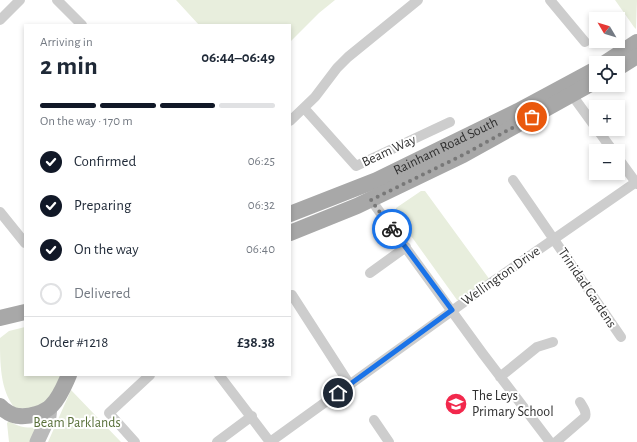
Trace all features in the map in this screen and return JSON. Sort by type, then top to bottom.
[{"type":"main road","points":[[616,56],[637,42]]},
{"type":"main road","points":[[625,64],[637,56]]},
{"type":"main road","name":"Rainham Road South","points":[[291,214],[367,193],[377,180],[518,111],[589,72]]},
{"type":"main road","name":"Rainham Road South","points":[[291,232],[367,193],[463,155],[589,85]]},
{"type":"main road","points":[[0,318],[24,312]]},
{"type":"main road","points":[[0,406],[4,410],[18,416],[35,414],[50,407],[58,398],[69,376]]},
{"type":"main road","points":[[38,442],[49,416],[50,407]]},
{"type":"street","points":[[0,20],[20,0]]},
{"type":"street","points":[[57,0],[81,24]]},
{"type":"street","points":[[291,120],[304,108],[348,56],[418,0]]},
{"type":"street","points":[[550,0],[585,42]]},
{"type":"street","points":[[572,95],[589,118]]},
{"type":"street","name":"Beam Way","points":[[304,108],[356,166],[450,122]]},
{"type":"street","points":[[625,168],[636,183]]},
{"type":"street","name":"Trinidad Gardens","points":[[513,180],[621,337]]},
{"type":"street","name":"Wellington Drive","points":[[270,442],[452,310],[636,183]]},
{"type":"street","points":[[367,193],[500,377],[550,442]]},
{"type":"street","points":[[0,212],[24,242]]},
{"type":"street","points":[[370,273],[406,247]]},
{"type":"street","points":[[292,295],[350,385]]},
{"type":"street","points":[[500,377],[537,347],[553,342]]},
{"type":"street","points":[[135,442],[109,413],[149,376]]},
{"type":"street","points":[[220,376],[252,416],[270,442]]},
{"type":"street","points":[[556,442],[585,417],[586,414],[580,402]]},
{"type":"street","points":[[217,442],[252,416]]},
{"type":"street","points":[[374,420],[389,442]]},
{"type":"green space","points":[[176,0],[335,0],[319,13],[291,41],[291,24],[198,24]]},
{"type":"green space","points":[[615,0],[637,0],[636,29],[625,14],[625,12]]},
{"type":"green space","points":[[421,191],[425,191],[490,280],[464,300],[457,300],[396,215],[396,208]]},
{"type":"green space","points":[[24,327],[24,376],[66,376],[44,410],[15,408],[6,393],[2,376],[0,338],[9,331]]},
{"type":"green space","name":"Beam Parklands","points":[[71,390],[121,442],[48,442]]},
{"type":"green space","points":[[9,421],[25,427],[43,426],[39,442],[9,442],[7,423]]},
{"type":"way so far","points":[[392,229],[371,200],[414,177],[463,155],[532,117]]},
{"type":"place","name":"The Leys Primary School","points":[[456,404]]},
{"type":"route","points":[[338,393],[452,310],[392,229]]}]
